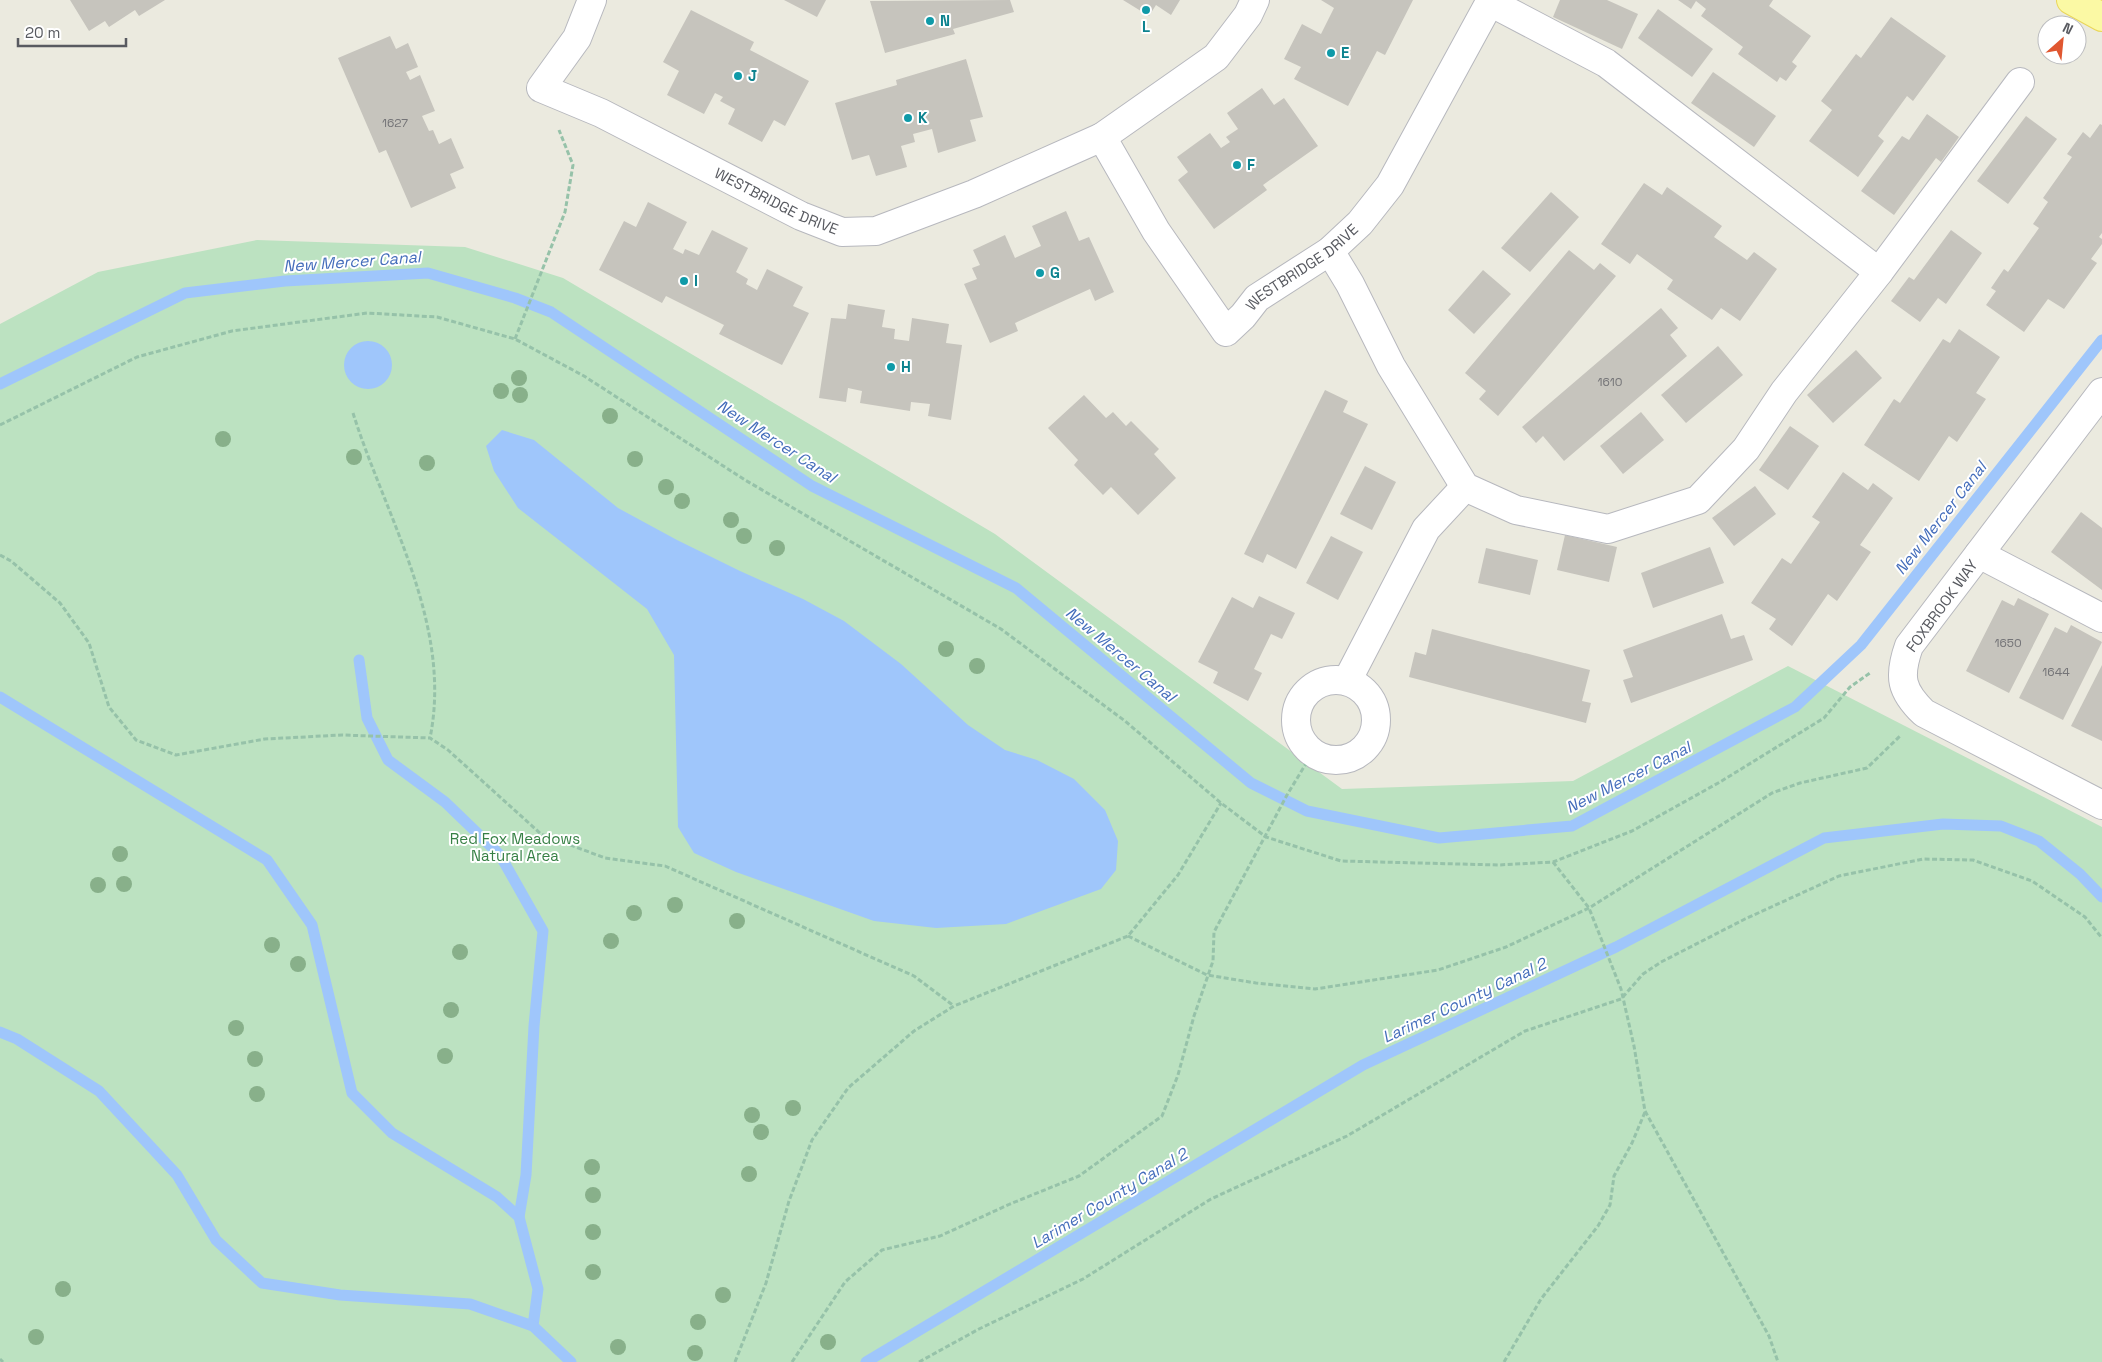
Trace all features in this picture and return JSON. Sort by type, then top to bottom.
[{"type":"main road","points":[[2071,0],[2102,17]]},
{"type":"street","points":[[541,88],[577,38],[592,0]]},
{"type":"street","name":"WESTBRIDGE DRIVE","points":[[541,88],[601,113],[801,216],[842,232],[876,231],[974,194],[1102,137],[1216,57],[1248,15],[1255,0]]},
{"type":"street","points":[[1491,1],[1606,63],[1879,272]]},
{"type":"street","name":"WESTBRIDGE DRIVE","points":[[1102,137],[1156,231],[1226,332],[1243,316],[1257,298],[1330,251],[1360,223],[1390,185],[1491,1]]},
{"type":"street","points":[[1330,251],[1350,284],[1391,366],[1465,487],[1516,510],[1608,530],[1698,500],[1746,449],[1784,392],[1879,272],[2020,82]]},
{"type":"street","name":"FOXBROOK WAY","points":[[2102,392],[1909,646],[1903,663],[1903,682],[1909,698],[1924,713],[2102,805]]},
{"type":"street","points":[[1347,681],[1426,529],[1465,487]]},
{"type":"street","points":[[1979,554],[2102,618]]},
{"type":"street","points":[[1328,681],[1347,681],[1360,687],[1369,697],[1375,710],[1376,724],[1373,736],[1365,748],[1353,756],[1340,759],[1326,758],[1313,752],[1304,744],[1298,733],[1298,708],[1312,688],[1328,681]]},
{"type":"path","points":[[515,339],[565,212],[573,165],[541,88]]},
{"type":"path","points":[[0,425],[137,357],[232,331],[367,313],[437,317],[515,339],[584,376],[746,480],[1001,629],[1125,720],[1221,803],[1266,836],[1341,862],[1498,865],[1553,862],[1632,831],[1712,787],[1824,718],[1850,687],[1885,662],[1903,663]]},
{"type":"path","points":[[353,413],[365,450],[416,580],[432,652],[436,710],[430,738]]},
{"type":"path","points":[[0,555],[11,561],[60,603],[89,643],[108,707],[136,740],[176,755],[265,739],[342,735],[430,738],[448,750],[541,834],[605,858],[665,866],[837,939],[914,976],[954,1006]]},
{"type":"path","points":[[1128,936],[1207,975],[1316,989],[1438,970],[1506,947],[1589,908],[1772,793],[1800,783],[1867,768],[1924,713]]},
{"type":"path","points":[[792,1362],[845,1282],[882,1250],[940,1236],[1010,1204],[1079,1176],[1162,1116],[1178,1075],[1207,975],[1213,961],[1214,932],[1287,795],[1313,752]]},
{"type":"path","points":[[735,1362],[766,1283],[790,1201],[812,1140],[848,1088],[914,1031],[954,1006],[1128,936],[1178,875],[1221,803]]},
{"type":"path","points":[[919,1362],[980,1328],[1083,1279],[1212,1199],[1347,1136],[1525,1032],[1621,1000],[1643,974],[1661,962],[1745,919],[1839,876],[1922,859],[1973,860],[2032,881],[2085,917],[2102,938]]},
{"type":"path","points":[[1553,862],[1589,908],[1621,989],[1621,1000],[1634,1046],[1645,1111],[1769,1336],[1778,1362]]},
{"type":"path","points":[[1504,1362],[1541,1299],[1598,1226],[1610,1205],[1614,1176],[1632,1143],[1645,1111]]},
{"type":"green space","name":"Red Fox Meadows Natural Area","points":[[257,240],[465,247],[563,278],[995,534],[1342,789],[1573,781],[1788,666],[2102,827],[2102,1362],[0,1362],[0,324],[98,272]]},
{"type":"water","points":[[368,341],[377,343],[385,348],[390,356],[392,365],[390,374],[385,382],[377,387],[368,389],[359,387],[351,382],[346,374],[344,365],[346,356],[351,348],[359,343]]},
{"type":"water","points":[[502,430],[534,440],[618,508],[677,540],[803,599],[844,621],[901,664],[968,725],[1005,750],[1037,760],[1074,779],[1105,810],[1118,841],[1116,870],[1101,889],[1006,924],[936,928],[874,921],[736,872],[694,853],[678,827],[674,655],[647,609],[518,508],[494,471],[486,446]]},
{"type":"building","points":[[70,0],[165,0],[139,16],[135,10],[109,27],[105,21],[89,31]]},
{"type":"building","points":[[784,0],[826,0],[817,17]]},
{"type":"building","name":"N","points":[[1010,0],[1014,12],[953,29],[955,34],[885,53],[870,1]]},
{"type":"building","name":"L","points":[[1123,0],[1180,0],[1171,15],[1156,5],[1149,16]]},
{"type":"building","name":"E","points":[[1321,0],[1413,0],[1385,55],[1377,51],[1348,106],[1294,79],[1301,67],[1284,59],[1302,24],[1321,34],[1334,8]]},
{"type":"building","points":[[1560,0],[1607,0],[1638,14],[1622,49],[1553,17]]},
{"type":"building","points":[[1678,0],[1773,0],[1769,6],[1811,36],[1792,62],[1797,66],[1786,81],[1780,77],[1777,82],[1738,54],[1743,47],[1701,16],[1706,9],[1696,1],[1691,9]]},
{"type":"building","points":[[1658,9],[1713,49],[1692,77],[1638,38]]},
{"type":"building","name":"J","points":[[691,10],[754,42],[750,50],[809,81],[785,126],[774,120],[762,142],[728,124],[735,109],[720,101],[723,97],[715,93],[704,114],[667,95],[679,71],[663,62]]},
{"type":"building","points":[[1891,17],[1946,56],[1913,101],[1907,96],[1878,136],[1884,141],[1858,177],[1809,141],[1832,110],[1821,101],[1856,54],[1861,58]]},
{"type":"building","points":[[390,36],[396,49],[408,43],[418,67],[406,72],[410,80],[420,75],[435,111],[422,116],[429,131],[433,130],[439,144],[451,138],[464,168],[450,174],[456,188],[411,208],[386,150],[379,153],[338,58]]},
{"type":"building","name":"K","points":[[966,59],[983,117],[970,120],[976,141],[938,153],[932,129],[913,134],[915,142],[901,146],[907,167],[876,176],[869,155],[852,160],[835,103],[897,85],[896,80]]},
{"type":"building","points":[[1713,72],[1776,116],[1754,147],[1691,103]]},
{"type":"building","name":"F","points":[[1262,88],[1274,105],[1284,98],[1318,146],[1263,185],[1267,190],[1214,229],[1178,180],[1188,172],[1177,157],[1210,133],[1221,148],[1230,142],[1226,137],[1238,129],[1227,113]]},
{"type":"building","points":[[1927,114],[1959,137],[1941,162],[1936,158],[1894,215],[1861,191],[1902,136],[1909,140]]},
{"type":"building","points":[[2026,116],[2057,139],[2008,204],[1977,181]]},
{"type":"building","points":[[2100,124],[2102,125],[2102,233],[2099,237],[2102,239],[2102,244],[2091,259],[2097,263],[2064,309],[2048,299],[2024,332],[1986,305],[1996,291],[1991,288],[2004,269],[2008,272],[2039,228],[2033,224],[2048,202],[2043,198],[2072,157],[2067,154],[2083,132],[2090,138]]},
{"type":"building","points":[[1644,183],[1662,195],[1667,187],[1722,226],[1714,237],[1747,260],[1754,252],[1777,269],[1740,321],[1721,308],[1712,320],[1667,289],[1673,280],[1637,254],[1630,264],[1601,244]]},
{"type":"building","points":[[1551,192],[1579,217],[1530,272],[1501,248]]},
{"type":"building","name":"I","points":[[648,202],[687,222],[673,249],[683,254],[685,249],[699,255],[712,230],[748,248],[736,272],[748,279],[746,284],[757,290],[767,269],[803,287],[793,306],[809,313],[782,365],[719,334],[724,325],[666,296],[662,303],[599,270],[624,221],[636,227]]},
{"type":"building","name":"G","points":[[1066,211],[1079,241],[1089,237],[1114,292],[1095,301],[1090,289],[1015,323],[1018,331],[990,343],[964,284],[977,279],[972,268],[980,265],[973,250],[1005,235],[1015,258],[1041,246],[1032,226]]},
{"type":"building","points":[[1951,230],[1982,253],[1946,304],[1938,298],[1920,322],[1891,301],[1909,277],[1914,280]]},
{"type":"building","points":[[1569,250],[1594,270],[1600,263],[1616,276],[1498,416],[1479,399],[1486,391],[1465,373]]},
{"type":"building","points":[[1483,270],[1511,294],[1474,334],[1448,310]]},
{"type":"building","name":"H","points":[[848,304],[885,310],[882,327],[895,329],[894,339],[909,341],[912,318],[949,324],[946,343],[962,345],[951,420],[928,416],[930,404],[911,402],[910,411],[860,403],[862,391],[848,388],[846,402],[819,398],[831,318],[846,319]]},
{"type":"building","points":[[1661,308],[1678,328],[1670,335],[1687,356],[1564,461],[1543,436],[1536,443],[1522,427]]},
{"type":"building","points":[[1959,329],[2000,357],[1976,393],[1986,399],[1957,442],[1949,436],[1919,481],[1864,445],[1894,399],[1900,403],[1943,339],[1950,343]]},
{"type":"building","points":[[1718,346],[1743,375],[1686,423],[1661,395]]},
{"type":"building","points":[[1856,350],[1882,378],[1833,423],[1807,395]]},
{"type":"building","points":[[1325,390],[1348,401],[1343,412],[1368,424],[1296,569],[1267,554],[1263,563],[1244,554]]},
{"type":"building","points":[[1084,395],[1106,418],[1113,412],[1126,426],[1131,421],[1159,449],[1154,454],[1176,478],[1138,515],[1111,487],[1103,495],[1074,465],[1078,460],[1048,428]]},
{"type":"building","points":[[1641,412],[1664,440],[1623,474],[1600,446]]},
{"type":"building","points":[[1790,426],[1819,446],[1788,490],[1759,470]]},
{"type":"building","points":[[1365,466],[1396,482],[1372,530],[1340,514]]},
{"type":"building","points":[[1843,472],[1868,490],[1873,483],[1893,498],[1860,545],[1871,552],[1837,601],[1828,594],[1792,646],[1769,629],[1776,619],[1751,603],[1782,558],[1791,564],[1820,522],[1812,517]]},
{"type":"building","points":[[1755,486],[1776,514],[1734,546],[1712,518]]},
{"type":"building","points":[[2081,512],[2102,528],[2102,590],[2051,552]]},
{"type":"building","points":[[1565,535],[1617,547],[1609,582],[1557,570]]},
{"type":"building","points":[[1331,536],[1363,552],[1338,600],[1306,583]]},
{"type":"building","points":[[1710,547],[1724,583],[1653,608],[1641,573]]},
{"type":"building","points":[[1486,548],[1538,560],[1530,595],[1478,583]]},
{"type":"building","points":[[1259,596],[1295,613],[1282,639],[1271,634],[1254,669],[1262,673],[1248,701],[1213,683],[1218,672],[1198,662],[1232,597],[1253,608]]},
{"type":"building","points":[[2018,598],[2049,614],[2009,693],[1966,671],[2002,600],[2014,606]]},
{"type":"building","points":[[1722,614],[1731,639],[1744,635],[1753,660],[1631,703],[1623,680],[1633,677],[1623,650]]},
{"type":"building","points":[[2071,625],[2102,642],[2063,720],[2019,698],[2055,627],[2067,633]]},
{"type":"building","points":[[1432,629],[1590,670],[1582,701],[1591,703],[1586,723],[1409,677],[1415,652],[1426,655]]},
{"type":"building","points":[[2102,665],[2102,741],[2071,726]]},
{"type":"waterway","name":"New Mercer Canal","points":[[0,384],[185,293],[285,281],[428,273],[515,298],[551,312],[812,486],[1016,588],[1251,783],[1307,811],[1439,838],[1572,826],[1795,707],[1861,645],[2102,340]]},
{"type":"waterway","points":[[359,660],[367,718],[388,760],[445,802],[500,855],[543,931],[534,1026],[526,1175],[519,1217]]},
{"type":"waterway","points":[[0,697],[267,860],[312,925],[352,1093],[392,1133],[497,1197],[519,1217],[538,1289],[533,1326]]},
{"type":"waterway","name":"Larimer County Canal 2","points":[[866,1362],[1363,1065],[1616,947],[1824,838],[1943,824],[2001,826],[2039,841],[2080,874],[2102,897]]},
{"type":"waterway","points":[[0,1032],[17,1039],[99,1091],[177,1175],[216,1240],[262,1283],[340,1295],[470,1304],[533,1326],[571,1362]]},
{"type":"place","name":"L","points":[[1146,10]]},
{"type":"place","name":"N","points":[[930,21]]},
{"type":"place","name":"E","points":[[1331,53]]},
{"type":"place","name":"J","points":[[738,76]]},
{"type":"place","name":"K","points":[[908,118]]},
{"type":"place","name":"F","points":[[1237,165]]},
{"type":"place","name":"G","points":[[1040,273]]},
{"type":"place","name":"I","points":[[684,281]]},
{"type":"place","name":"H","points":[[891,367]]}]
